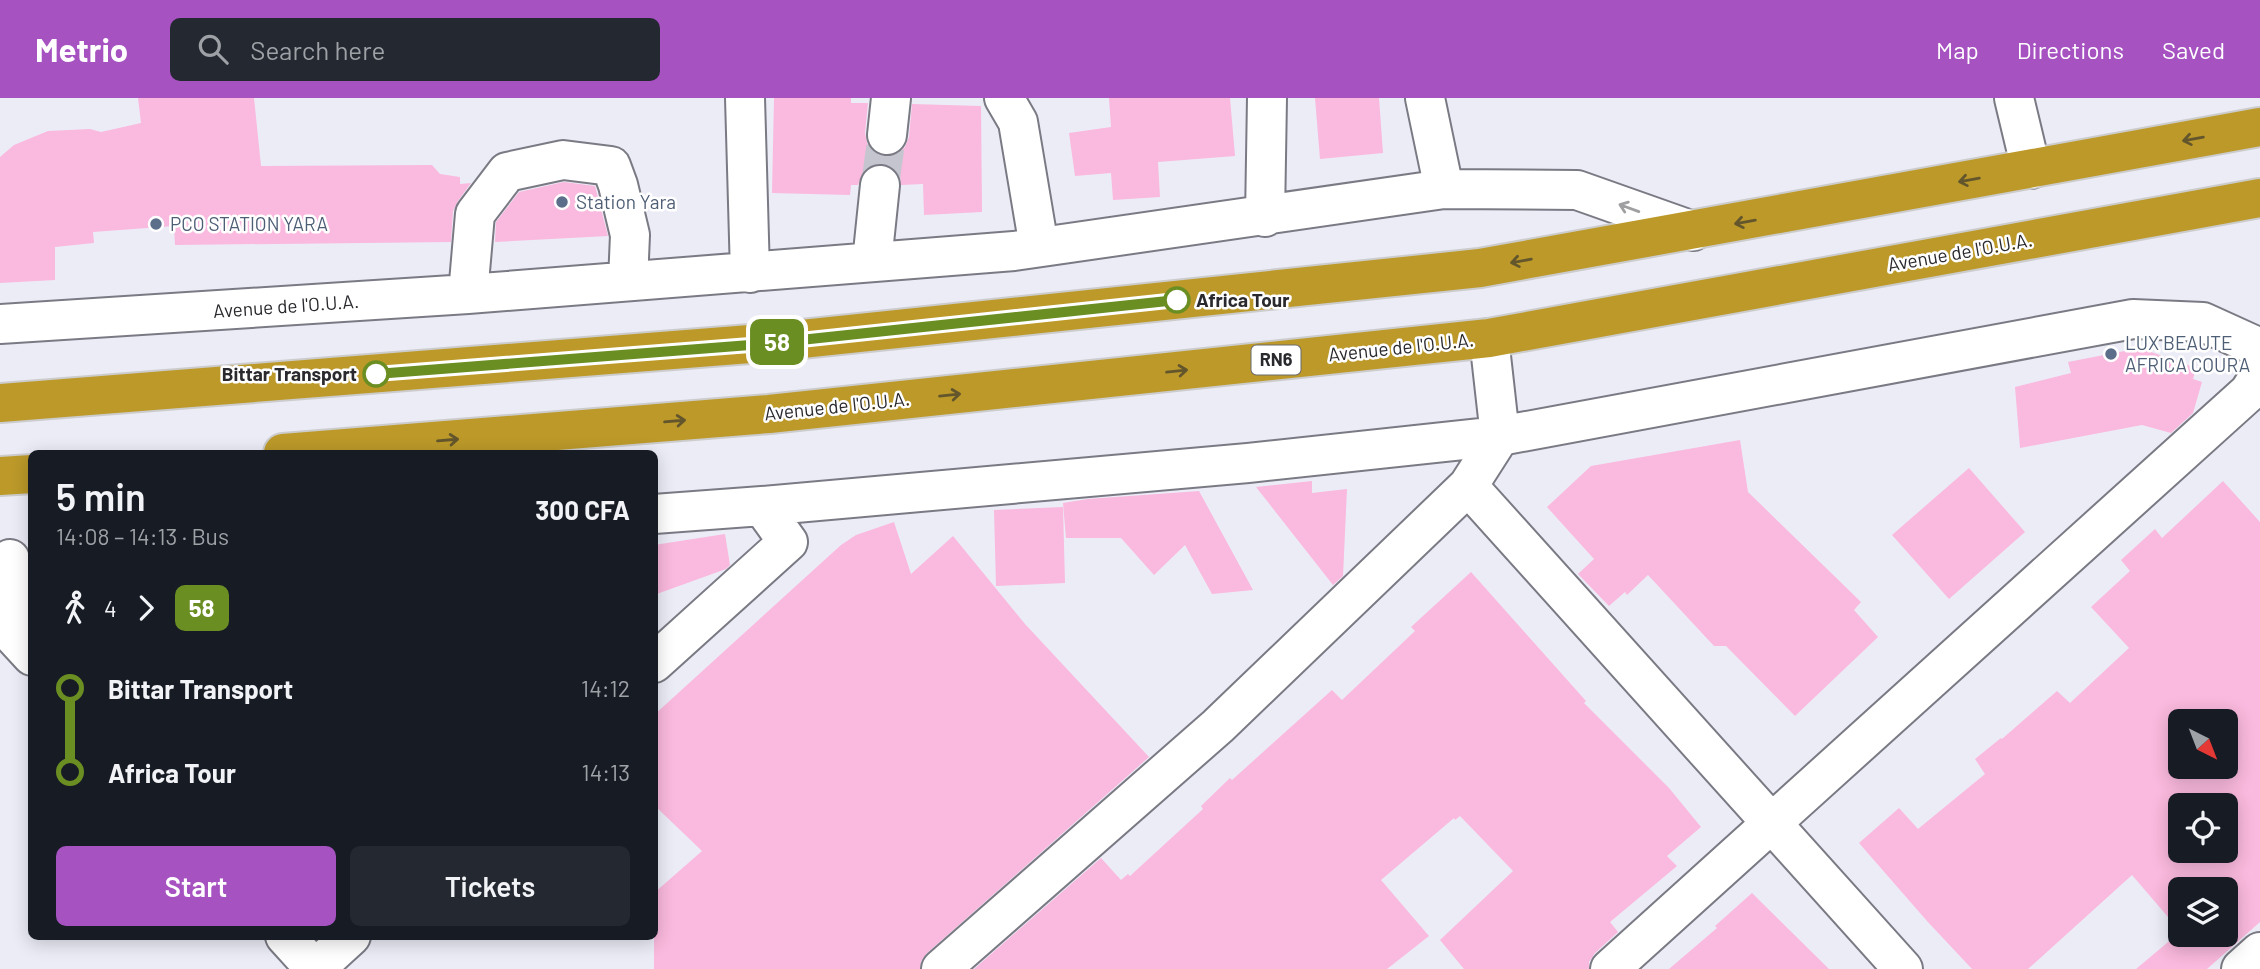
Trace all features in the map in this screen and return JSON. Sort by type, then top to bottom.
[{"type":"highway","name":"Avenue de l'O.U.A.","points":[[0,403],[763,344],[1480,268],[2260,127]]},
{"type":"highway","name":"Avenue de l'O.U.A.","points":[[320,450],[769,414],[1489,338],[2260,198]]},
{"type":"highway","points":[[0,476],[28,474]]},
{"type":"street","points":[[745,98],[750,273]]},
{"type":"street","points":[[1004,98],[1018,122],[1039,247]]},
{"type":"street","points":[[1265,216],[1268,98]]},
{"type":"street","points":[[1425,98],[1444,190]]},
{"type":"street","points":[[2014,98],[2031,169]]},
{"type":"street","points":[[468,294],[475,214],[507,172],[563,160],[611,166],[630,235],[628,281]]},
{"type":"street","points":[[872,262],[880,185]]},
{"type":"street","name":"Avenue de l'O.U.A.","points":[[0,324],[468,294],[750,273],[1039,247],[1444,190],[1577,190],[1693,231]]},
{"type":"street","points":[[658,514],[1234,464],[1500,436],[2133,318],[2203,322],[2260,348]]},
{"type":"street","points":[[942,969],[1219,726],[1468,486],[1500,436],[1489,338]]},
{"type":"street","points":[[1610,969],[2249,392],[2260,375]]},
{"type":"street","points":[[1468,486],[1903,969]]},
{"type":"street","points":[[658,659],[788,542],[762,506]]},
{"type":"street","points":[[13,642],[14,558]]},
{"type":"street","points":[[289,940],[315,969],[347,940]]},
{"type":"street","points":[[2241,969],[2260,952]]},
{"type":"building","points":[[138,98],[254,98],[261,166],[432,165],[440,174],[460,177],[460,184],[471,183],[453,211],[451,242],[175,245],[174,226],[93,232],[94,243],[55,247],[55,280],[0,283],[0,157],[14,145],[48,131],[90,129],[101,132],[141,123]]},
{"type":"building","points":[[774,98],[851,98],[851,103],[868,103],[865,133],[867,143],[875,153],[885,157],[896,155],[905,147],[909,137],[912,104],[981,106],[982,212],[924,215],[923,184],[901,185],[900,175],[882,163],[872,165],[863,172],[858,185],[851,185],[850,195],[772,193]]},
{"type":"building","points":[[1109,98],[1230,98],[1235,156],[1158,162],[1160,197],[1113,200],[1111,173],[1075,176],[1069,133],[1111,127]]},
{"type":"building","points":[[1315,98],[1379,98],[1383,153],[1320,159]]},
{"type":"building","points":[[564,182],[595,186],[608,236],[495,242],[496,222],[519,192]]},
{"type":"building","points":[[2140,348],[2196,368],[2193,379],[2202,382],[2193,413],[2171,433],[2142,425],[2020,448],[2015,387],[2071,373],[2068,362]]},
{"type":"building","points":[[1740,440],[1748,492],[1861,602],[1854,610],[1878,637],[1795,716],[1726,646],[1714,646],[1648,575],[1627,595],[1625,592],[1609,606],[1578,574],[1594,559],[1547,507],[1591,466]]},
{"type":"building","points":[[1969,468],[2025,532],[1949,599],[1892,535]]},
{"type":"building","points":[[1312,481],[1312,493],[1347,489],[1343,576],[1333,585],[1256,487]]},
{"type":"building","points":[[2223,481],[2260,522],[2260,922],[2238,942],[2238,877],[2168,877],[2168,917],[2132,875],[2028,969],[1972,969],[1859,843],[1899,808],[1918,829],[1985,774],[1975,759],[2057,691],[2070,703],[2129,648],[2091,607],[2130,571],[2121,560],[2155,529],[2162,538]]},
{"type":"building","points":[[1199,491],[1253,590],[1212,594],[1185,545],[1154,575],[1121,538],[1066,538],[1063,503]]},
{"type":"building","points":[[1063,507],[1065,583],[996,586],[994,510]]},
{"type":"building","points":[[894,522],[911,574],[953,536],[1025,624],[1149,757],[927,953],[921,961],[920,969],[654,969],[654,940],[658,940],[658,890],[702,851],[658,809],[658,711],[841,545],[856,535]]},
{"type":"building","points":[[725,534],[730,565],[726,569],[658,594],[658,544]]},
{"type":"building","points":[[1471,572],[1586,701],[1584,703],[1669,788],[1701,827],[1667,856],[1677,866],[1610,922],[1618,932],[1595,953],[1589,962],[1589,969],[1464,969],[1440,940],[1513,871],[1460,816],[1455,820],[1454,818],[1381,880],[1429,936],[1387,969],[974,969],[1101,858],[1121,880],[1128,874],[1130,876],[1203,809],[1201,806],[1230,778],[1232,780],[1332,690],[1342,700],[1415,631],[1411,627]]},
{"type":"building","points":[[1752,893],[1829,969],[1669,969],[1717,928],[1715,926]]},
{"type":"building","points":[[2168,942],[2168,947],[2232,947],[2207,969],[2136,969]]},
{"type":"tunnel","points":[[880,185],[887,135]]},
{"type":"bus line","name":"58","points":[[376,374],[763,344],[1177,300]]},
{"type":"place","name":"Station Yara","points":[[562,202]]},
{"type":"place","name":"PCO STATION YARA","points":[[156,224]]},
{"type":"place","name":"Africa Tour","points":[[1177,300]]},
{"type":"place","name":"LUX BEAUTE AFRICA COURA","points":[[2111,354]]},
{"type":"place","name":"Bittar Transport","points":[[376,374]]}]
